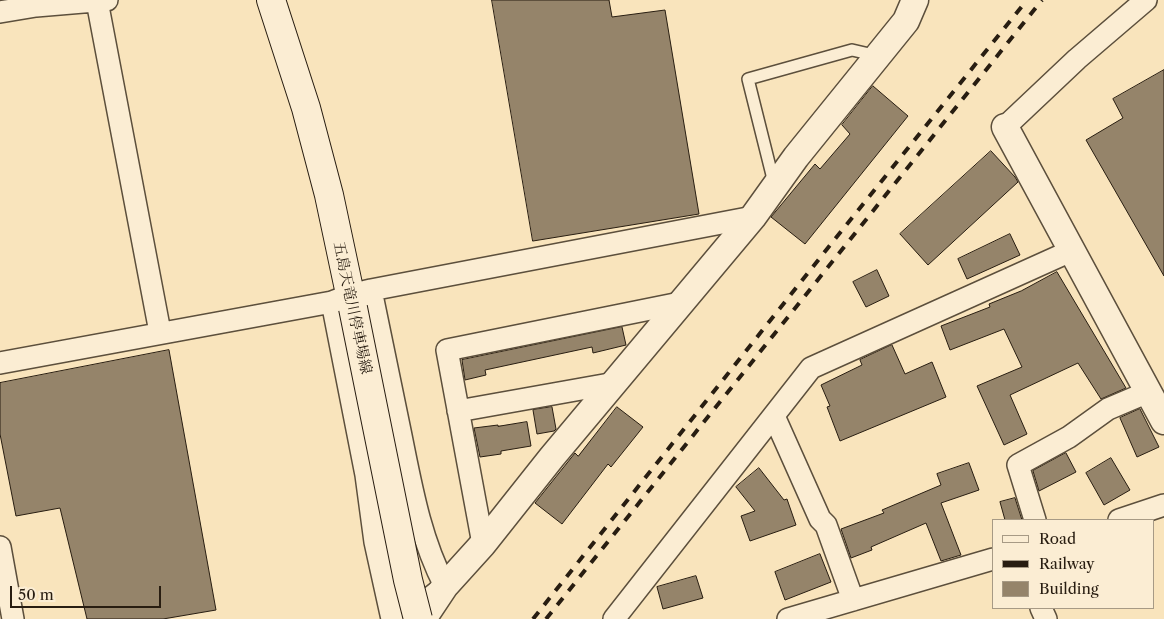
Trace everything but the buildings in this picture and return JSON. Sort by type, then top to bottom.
[{"type":"main road","name":"五島天竜川停車場線","points":[[271,0],[306,108],[329,195],[408,580],[418,619]]},
{"type":"street","points":[[0,12],[33,3],[102,0],[160,332]]},
{"type":"street","points":[[423,619],[445,586],[483,544],[552,456],[753,217],[796,157],[906,21],[915,0]]},
{"type":"street","points":[[1146,0],[1077,59],[1006,127],[1164,421]]},
{"type":"street","points":[[0,363],[160,332],[351,299],[753,217]]},
{"type":"street","points":[[614,619],[811,368],[1073,250]]},
{"type":"street","points":[[351,299],[410,481],[422,532],[435,567],[445,586]]},
{"type":"street","points":[[351,299],[366,475],[375,542],[392,619]]},
{"type":"street","points":[[483,544],[447,350],[680,303]]},
{"type":"street","points":[[458,411],[615,383]]},
{"type":"street","points":[[1035,519],[1018,465],[1069,437],[1108,409],[1148,392]]},
{"type":"street","points":[[774,416],[820,519],[826,525],[853,600]]},
{"type":"street","points":[[1122,519],[1164,505]]},
{"type":"street","points":[[0,547],[13,619]]},
{"type":"street","points":[[788,619],[992,559]]},
{"type":"street","points":[[403,619],[445,586]]},
{"type":"lane","points":[[775,187],[748,79],[852,50],[878,56]]},
{"type":"railway","points":[[533,619],[1027,0]]},
{"type":"railway","points":[[546,619],[1042,0]]}]
